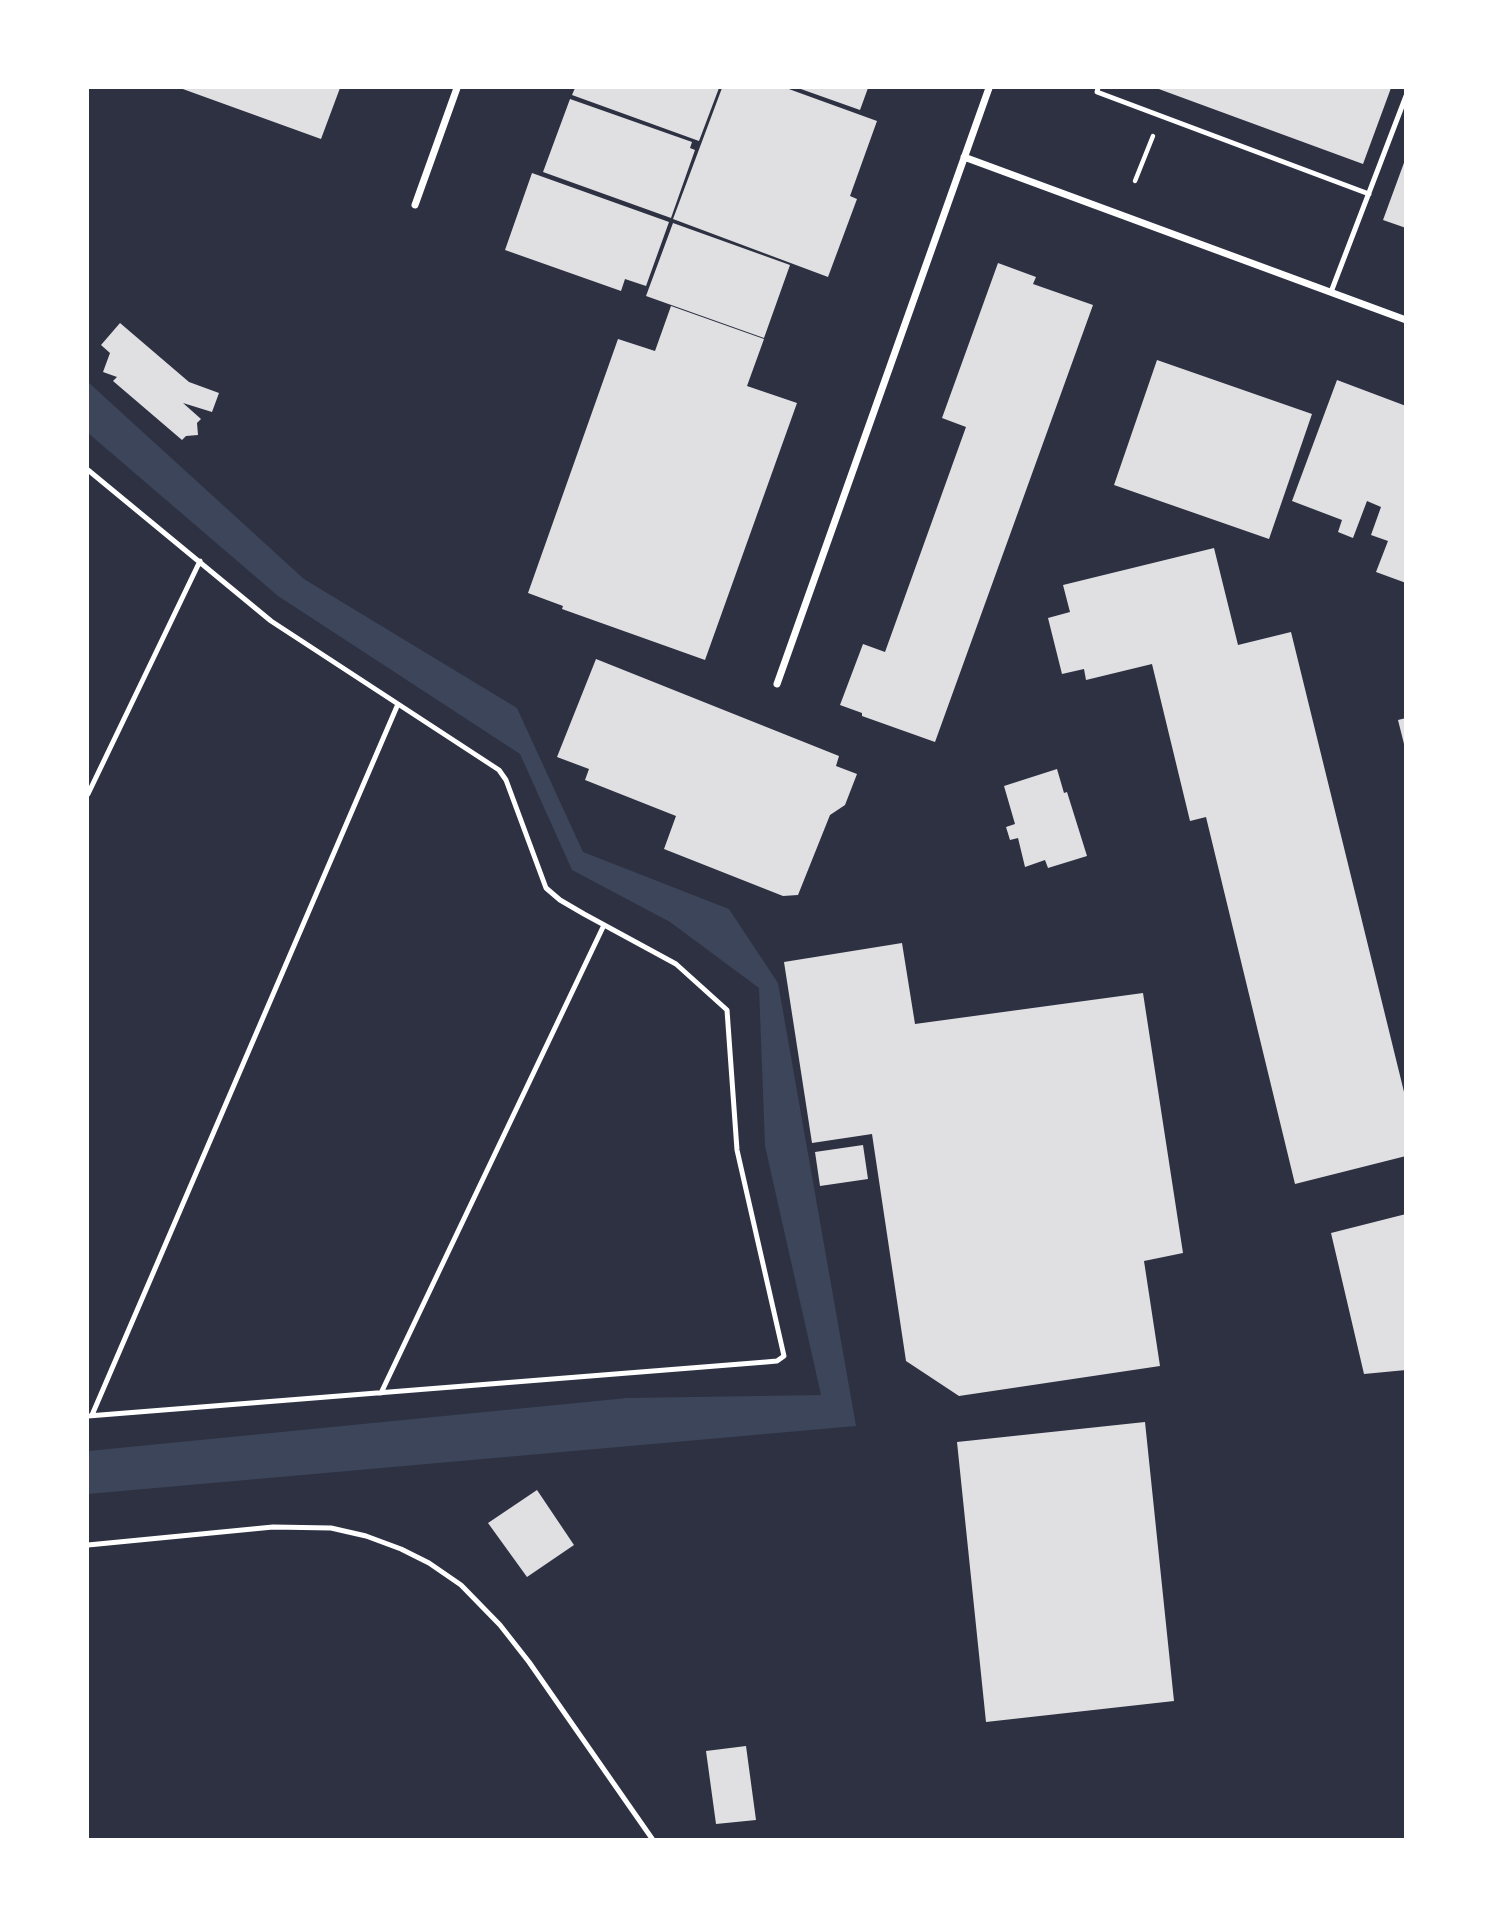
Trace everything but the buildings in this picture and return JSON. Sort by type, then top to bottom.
[{"type":"street","points":[[415,205],[457,88]]},
{"type":"street","points":[[777,684],[989,88]]},
{"type":"street","points":[[964,156],[1405,320]]},
{"type":"lane","points":[[1098,88],[1097,92],[1369,194]]},
{"type":"lane","points":[[1331,292],[1405,96]]},
{"type":"lane","points":[[88,470],[271,621],[499,770],[506,780],[540,876],[547,888],[560,900],[676,964],[727,1010],[737,1150],[784,1356],[777,1361],[766,1362],[90,1416],[398,704]]},
{"type":"lane","points":[[88,794],[200,561]]},
{"type":"lane","points":[[380,1393],[604,925]]},
{"type":"lane","points":[[88,1545],[274,1527],[331,1528],[366,1536],[429,1563],[461,1585],[500,1625],[653,1839]]},
{"type":"path","points":[[1135,181],[1161,116]]},
{"type":"shaded area","points":[[88,382],[304,579],[517,708],[583,852],[729,909],[778,983],[856,1426],[88,1494],[88,1451],[627,1398],[821,1395],[765,1146],[759,988],[670,922],[572,870],[520,754],[278,596],[88,433]]}]
